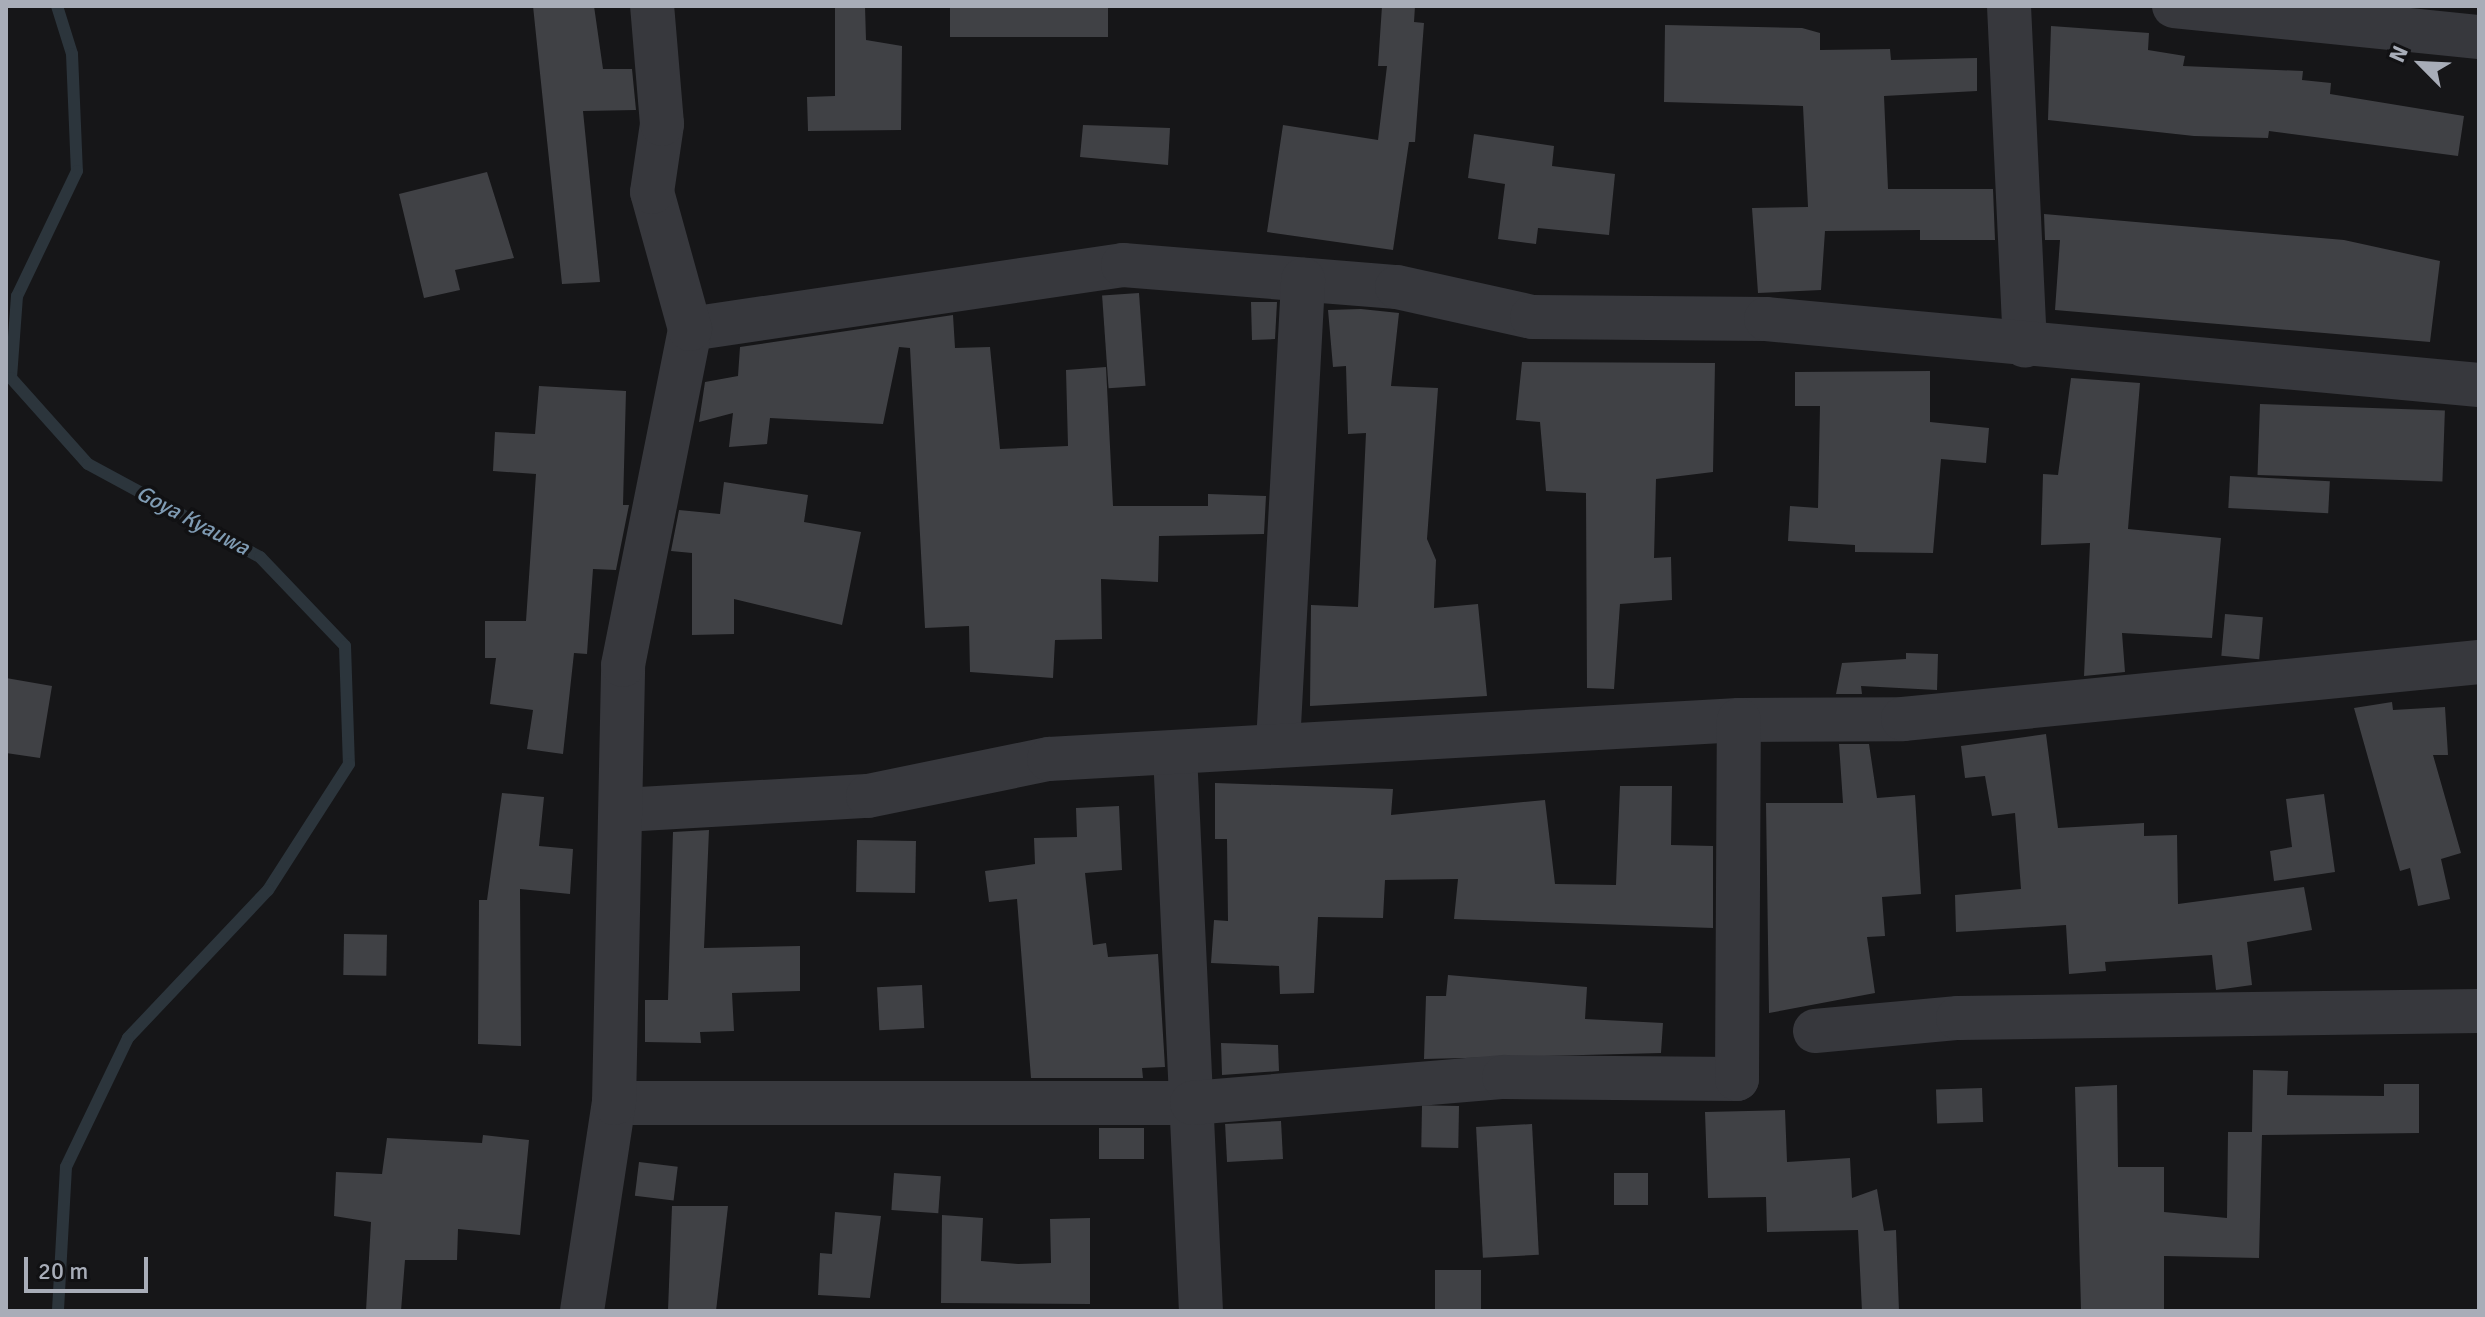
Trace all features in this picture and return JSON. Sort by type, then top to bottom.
[{"type":"street","points":[[582,1311],[614,1103],[623,810],[623,665],[690,329],[652,192],[662,124],[652,6]]},
{"type":"street","points":[[2009,6],[2025,346]]},
{"type":"street","points":[[2174,6],[2479,37]]},
{"type":"street","points":[[690,329],[1123,265],[1397,287],[1532,317],[1766,319],[2025,346],[2479,385]]},
{"type":"street","points":[[1278,744],[1303,280]]},
{"type":"street","points":[[623,810],[868,796],[1049,759],[1739,720],[1903,719],[2479,662]]},
{"type":"street","points":[[614,1103],[1192,1103],[1504,1077],[1737,1079],[1739,720]]},
{"type":"street","points":[[1175,754],[1201,1311]]},
{"type":"street","points":[[1815,1031],[1958,1018],[2479,1011]]},
{"type":"building","points":[[533,6],[594,6],[603,69],[632,69],[636,110],[583,111],[600,282],[562,284]]},
{"type":"building","points":[[835,6],[865,6],[866,40],[902,46],[901,130],[808,131],[807,97],[835,96]]},
{"type":"building","points":[[950,6],[1108,6],[1108,37],[950,37]]},
{"type":"building","points":[[1382,6],[1415,6],[1414,22],[1424,23],[1415,142],[1409,142],[1393,250],[1267,232],[1283,125],[1378,140],[1387,66],[1378,66]]},
{"type":"building","points":[[1665,25],[1802,28],[1820,33],[1820,50],[1890,49],[1891,60],[1977,58],[1977,91],[1884,96],[1888,189],[1993,189],[1995,240],[1920,240],[1920,230],[1825,231],[1821,290],[1758,293],[1752,208],[1808,207],[1803,106],[1664,102]]},
{"type":"building","points":[[2051,26],[2149,33],[2148,50],[2185,56],[2183,66],[2303,71],[2302,80],[2331,83],[2330,94],[2464,116],[2458,156],[2269,131],[2268,138],[2194,136],[2048,120]]},
{"type":"building","points":[[1083,125],[1170,128],[1168,165],[1080,157]]},
{"type":"building","points":[[1474,134],[1554,146],[1552,166],[1615,174],[1609,235],[1538,228],[1536,244],[1498,239],[1505,184],[1468,178]]},
{"type":"building","points":[[487,172],[514,258],[455,270],[460,290],[424,298],[399,194]]},
{"type":"building","points":[[2044,214],[2344,240],[2440,261],[2430,342],[2055,310],[2060,240],[2045,240]]},
{"type":"building","points":[[1139,293],[1145,386],[1109,388],[1102,296]]},
{"type":"building","points":[[1251,302],[1277,302],[1275,339],[1252,340]]},
{"type":"building","points":[[1328,310],[1399,313],[1391,386],[1438,388],[1427,539],[1436,560],[1434,608],[1478,604],[1487,696],[1310,706],[1311,605],[1358,607],[1366,433],[1348,434],[1346,366],[1333,367]]},
{"type":"building","points":[[953,315],[955,348],[990,347],[1000,449],[1068,446],[1066,370],[1106,367],[1113,506],[1208,506],[1208,494],[1266,496],[1264,534],[1159,536],[1158,582],[1101,579],[1102,639],[1055,640],[1053,678],[970,672],[969,626],[925,628],[910,348],[899,347],[883,424],[770,418],[767,444],[729,447],[733,413],[699,422],[705,382],[738,376],[740,347]]},
{"type":"building","points":[[1522,362],[1715,363],[1713,472],[1656,479],[1654,558],[1671,557],[1672,600],[1620,604],[1614,689],[1587,688],[1586,493],[1546,491],[1540,422],[1516,420]]},
{"type":"building","points":[[1930,371],[1930,422],[1989,428],[1986,463],[1941,459],[1933,553],[1855,552],[1855,545],[1788,541],[1790,506],[1818,508],[1820,406],[1795,406],[1795,372]]},
{"type":"building","points":[[2071,378],[2140,383],[2128,529],[2221,538],[2212,638],[2122,633],[2125,672],[2084,676],[2090,543],[2041,545],[2043,474],[2058,475]]},
{"type":"building","points":[[539,386],[626,391],[623,505],[629,505],[616,570],[593,569],[587,654],[574,653],[563,754],[527,749],[533,710],[490,704],[496,658],[485,658],[485,621],[526,621],[536,474],[493,471],[495,432],[535,434]]},
{"type":"building","points":[[2260,404],[2445,410],[2442,481],[2258,475]]},
{"type":"building","points":[[2230,476],[2330,481],[2328,513],[2228,508]]},
{"type":"building","points":[[724,482],[808,495],[804,522],[861,532],[842,625],[734,599],[734,634],[692,635],[692,553],[671,551],[679,510],[720,514]]},
{"type":"building","points":[[2225,614],[2263,617],[2259,659],[2221,656]]},
{"type":"building","points":[[1906,653],[1938,654],[1937,690],[1861,686],[1862,694],[1836,694],[1842,663],[1906,659]]},
{"type":"building","points":[[6,678],[52,686],[40,758],[6,753]]},
{"type":"building","points":[[2392,702],[2393,710],[2445,707],[2448,755],[2433,755],[2461,853],[2441,859],[2450,899],[2418,906],[2410,868],[2400,871],[2354,708]]},
{"type":"building","points":[[2046,734],[2058,828],[2144,823],[2144,836],[2177,835],[2178,904],[2304,887],[2312,930],[2247,942],[2252,985],[2216,990],[2212,955],[2105,962],[2106,971],[2069,974],[2066,925],[1956,932],[1955,895],[2021,889],[2015,813],[1992,816],[1985,776],[1965,778],[1961,746]]},
{"type":"building","points":[[1839,744],[1869,744],[1877,798],[1915,795],[1921,894],[1882,897],[1885,936],[1867,937],[1875,993],[1769,1013],[1766,803],[1843,803]]},
{"type":"building","points":[[1215,783],[1393,789],[1391,815],[1545,800],[1555,884],[1616,885],[1620,786],[1672,786],[1671,845],[1713,846],[1713,928],[1454,919],[1458,879],[1385,880],[1383,918],[1318,917],[1314,993],[1280,994],[1279,966],[1211,963],[1214,920],[1228,921],[1227,839],[1215,839]]},
{"type":"building","points":[[502,793],[544,797],[539,846],[573,849],[570,894],[520,889],[521,1046],[478,1044],[479,900],[487,900]]},
{"type":"building","points":[[2324,794],[2335,872],[2274,881],[2270,851],[2292,847],[2286,799]]},
{"type":"building","points":[[1119,806],[1122,870],[1085,873],[1093,945],[1106,943],[1108,957],[1158,954],[1165,1067],[1142,1068],[1143,1078],[1031,1078],[1017,899],[989,902],[985,871],[1035,864],[1034,838],[1077,837],[1076,808]]},
{"type":"building","points":[[709,830],[704,948],[800,946],[800,991],[732,993],[734,1031],[700,1032],[701,1043],[645,1042],[645,1000],[668,1000],[673,832]]},
{"type":"building","points":[[857,840],[916,841],[915,893],[856,892]]},
{"type":"building","points":[[344,934],[387,935],[386,976],[343,975]]},
{"type":"building","points":[[1448,975],[1587,987],[1585,1019],[1663,1023],[1661,1053],[1424,1059],[1426,996],[1446,996]]},
{"type":"building","points":[[922,985],[924,1028],[879,1030],[877,987]]},
{"type":"building","points":[[1221,1043],[1278,1045],[1279,1071],[1222,1075]]},
{"type":"building","points":[[2253,1070],[2288,1071],[2287,1095],[2384,1096],[2384,1084],[2419,1084],[2419,1133],[2262,1135],[2259,1258],[2164,1256],[2164,1310],[2081,1310],[2075,1087],[2117,1085],[2118,1167],[2164,1167],[2164,1212],[2227,1218],[2228,1132],[2252,1132]]},
{"type":"building","points":[[1982,1088],[1983,1122],[1937,1124],[1936,1090]]},
{"type":"building","points":[[1422,1105],[1459,1106],[1458,1148],[1421,1147]]},
{"type":"building","points":[[1785,1110],[1787,1162],[1850,1158],[1852,1198],[1877,1189],[1884,1231],[1896,1230],[1899,1311],[1862,1311],[1858,1230],[1767,1232],[1766,1197],[1708,1198],[1705,1112]]},
{"type":"building","points":[[1281,1121],[1283,1159],[1227,1162],[1225,1124]]},
{"type":"building","points":[[1532,1124],[1539,1255],[1483,1258],[1476,1127]]},
{"type":"building","points":[[1099,1128],[1144,1128],[1144,1159],[1099,1159]]},
{"type":"building","points":[[483,1135],[529,1140],[520,1235],[458,1229],[457,1260],[405,1260],[401,1311],[366,1311],[371,1222],[334,1216],[336,1172],[382,1174],[387,1138],[482,1143]]},
{"type":"building","points":[[639,1162],[678,1167],[674,1200],[635,1196]]},
{"type":"building","points":[[894,1173],[941,1176],[938,1213],[891,1210]]},
{"type":"building","points":[[1614,1173],[1648,1173],[1648,1205],[1614,1205]]},
{"type":"building","points":[[672,1206],[728,1206],[716,1311],[668,1311]]},
{"type":"building","points":[[835,1212],[881,1216],[870,1298],[818,1295],[820,1253],[832,1254]]},
{"type":"building","points":[[942,1215],[983,1218],[981,1261],[1018,1264],[1051,1263],[1050,1219],[1090,1218],[1090,1304],[941,1303]]},
{"type":"building","points":[[1435,1270],[1481,1270],[1481,1311],[1435,1311]]},
{"type":"waterway","name":"Goya Kyauwa","points":[[57,6],[72,54],[77,171],[17,296],[11,378],[88,464],[260,557],[345,646],[349,764],[268,890],[128,1038],[66,1167],[58,1311]]}]
